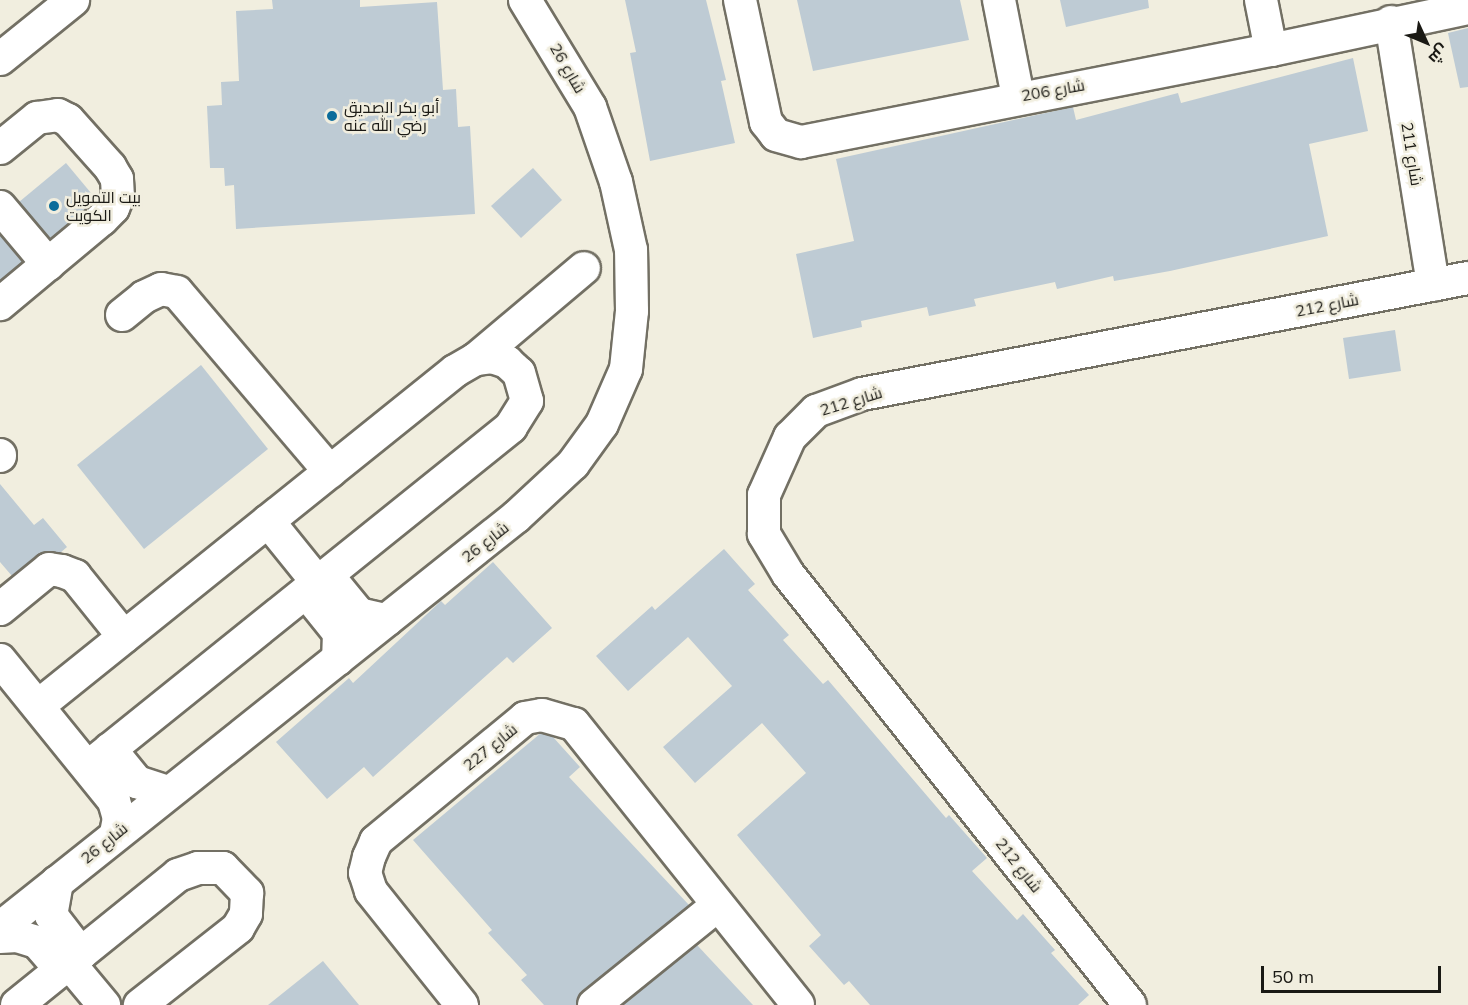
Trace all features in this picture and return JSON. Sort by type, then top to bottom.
[{"type":"street","points":[[0,59],[73,0]]},
{"type":"street","name":"شارع 26","points":[[0,928],[516,517],[573,464],[602,424],[626,369],[632,311],[631,250],[616,182],[590,107],[525,0]]},
{"type":"street","name":"شارع 206","points":[[740,0],[766,122],[777,135],[801,142],[1018,97],[1271,50],[1391,22],[1468,8]]},
{"type":"street","points":[[999,0],[1018,97]]},
{"type":"street","points":[[1261,0],[1271,50]]},
{"type":"street","name":"شارع 211","points":[[1391,22],[1433,285]]},
{"type":"street","points":[[0,148],[37,118],[58,115],[68,120],[117,179],[113,208],[0,304]]},
{"type":"street","points":[[0,207],[48,264]]},
{"type":"street","points":[[38,706],[455,370],[476,359],[584,268]]},
{"type":"street","name":"شارع 212","points":[[1130,1005],[788,574],[764,534],[764,495],[790,437],[816,411],[862,394],[1468,278]]},
{"type":"street","points":[[122,315],[144,297],[161,290],[177,292],[330,472]]},
{"type":"street","points":[[99,758],[522,414],[527,400],[519,373],[507,362],[492,357],[476,359]]},
{"type":"street","points":[[268,521],[317,583],[339,633],[338,659]]},
{"type":"street","points":[[0,609],[49,569],[62,571],[75,576],[124,637]]},
{"type":"street","points":[[317,583],[359,614],[386,620]]},
{"type":"street","points":[[0,660],[38,706],[99,758],[137,782],[168,792]]},
{"type":"street","name":"شارع 227","points":[[462,1005],[370,891],[365,873],[369,857],[376,841],[525,718],[557,716],[574,724],[798,1005]]},
{"type":"street","points":[[99,758],[119,818],[116,834]]},
{"type":"street","points":[[17,1005],[178,875],[198,868],[223,868],[238,879],[247,893],[246,914],[238,928],[140,1005]]},
{"type":"street","points":[[57,882],[51,915],[71,962],[105,1005]]},
{"type":"street","points":[[594,1005],[718,905]]},
{"type":"street","points":[[0,937],[17,936],[37,942],[71,962]]},
{"type":"building","name":"أبو بكر الصديق رضي الله عنه","points":[[272,0],[360,0],[360,7],[437,2],[443,90],[456,89],[458,127],[470,126],[475,214],[236,229],[234,185],[225,186],[224,168],[210,168],[207,106],[222,105],[221,82],[239,81],[236,11],[273,9]]},
{"type":"building","points":[[625,0],[706,0],[726,80],[721,81],[735,143],[650,161],[630,53],[636,52]]},
{"type":"building","points":[[797,0],[960,0],[969,40],[813,71]]},
{"type":"building","points":[[1060,0],[1148,0],[1149,8],[1066,27]]},
{"type":"building","points":[[1468,28],[1468,87],[1460,88],[1448,33]]},
{"type":"building","points":[[1353,58],[1368,131],[1309,144],[1328,236],[1114,281],[1113,276],[1057,289],[1055,282],[974,299],[976,306],[929,316],[927,307],[861,321],[862,327],[813,338],[796,254],[854,241],[836,159],[1073,107],[1076,120],[1178,93],[1181,103]]},
{"type":"building","name":"بيت التمويل الكويت","points":[[66,163],[96,199],[50,239],[19,202]]},
{"type":"building","points":[[533,168],[562,200],[521,238],[491,206]]},
{"type":"building","points":[[0,235],[23,262],[0,281]]},
{"type":"building","points":[[1395,330],[1401,371],[1349,379],[1343,338]]},
{"type":"building","points":[[201,365],[268,449],[144,549],[77,465]]},
{"type":"building","points":[[0,484],[34,525],[43,518],[67,547],[60,553],[38,555],[12,576],[0,562]]},
{"type":"building","points":[[724,549],[755,584],[748,590],[789,635],[783,640],[823,684],[828,680],[946,818],[949,815],[987,858],[972,871],[1017,920],[1023,914],[1055,950],[1051,953],[1089,995],[1078,1005],[870,1005],[849,981],[844,985],[809,946],[821,935],[737,835],[806,773],[762,723],[695,783],[663,747],[732,686],[688,637],[628,691],[596,656],[652,606],[655,610]]},
{"type":"building","points":[[493,562],[552,628],[513,663],[507,657],[373,777],[364,767],[327,799],[276,742],[349,678],[353,683],[441,601],[445,605]]},
{"type":"building","points":[[541,733],[553,737],[580,767],[569,777],[689,905],[583,991],[576,1005],[544,1005],[521,980],[527,975],[488,933],[492,930],[413,840]]},
{"type":"building","points":[[697,945],[753,1005],[623,1005]]},
{"type":"building","points":[[323,961],[359,1005],[268,1005]]},
{"type":"place","name":"أبو بكر الصديق رضي الله عنه","points":[[332,116]]},
{"type":"place","name":"بيت التمويل الكويت","points":[[54,206]]}]
